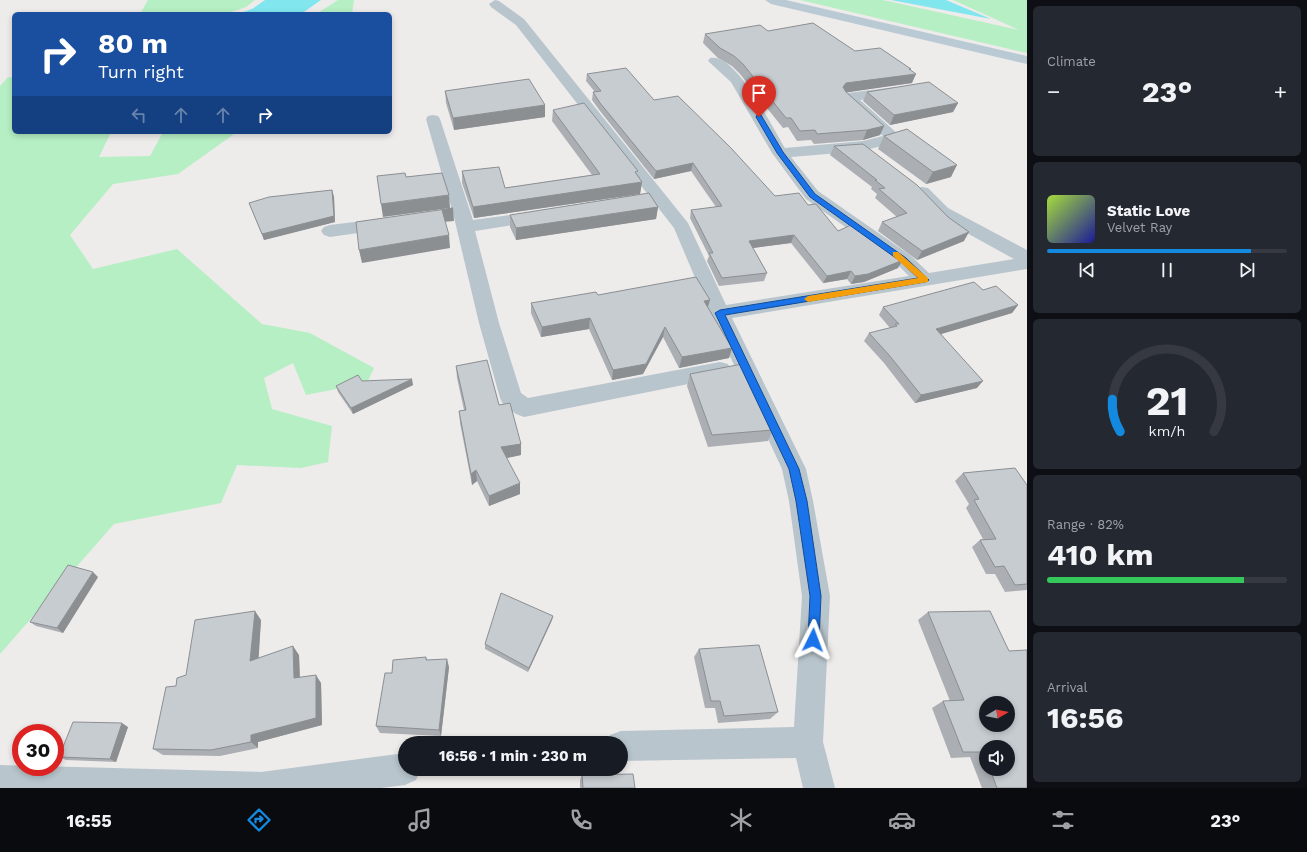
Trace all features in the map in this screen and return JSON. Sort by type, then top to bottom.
[{"type":"street","points":[[771,0],[1027,60]]},
{"type":"street","points":[[495,4],[520,22],[651,198],[682,227],[744,365],[794,469],[801,501],[816,596],[808,742],[819,788]]},
{"type":"street","points":[[715,61],[737,80],[780,153],[812,195],[903,259],[925,280]]},
{"type":"street","points":[[780,153],[863,146],[894,138],[848,97],[910,89]]},
{"type":"street","points":[[433,119],[457,219],[511,398],[524,408],[744,365]]},
{"type":"street","points":[[863,146],[882,160]]},
{"type":"street","points":[[906,179],[919,189],[942,212],[1027,258]]},
{"type":"street","points":[[457,219],[557,213]]},
{"type":"street","points":[[330,231],[400,222]]},
{"type":"street","points":[[720,313],[1027,263]]},
{"type":"street","points":[[628,746],[808,742]]},
{"type":"street","points":[[0,781],[261,788],[398,770]]},
{"type":"green space","points":[[148,0],[255,0],[246,7],[231,12],[141,12]]},
{"type":"green space","points":[[338,0],[354,0],[352,12],[319,12]]},
{"type":"green space","points":[[800,0],[883,0],[1019,30],[953,0],[1027,0],[1027,53]]},
{"type":"green space","points":[[8,77],[12,78],[12,134],[110,134],[99,157],[150,156],[162,134],[234,134],[178,174],[113,184],[70,235],[93,269],[177,249],[262,324],[310,333],[374,368],[367,383],[306,395],[293,363],[264,378],[272,409],[332,426],[328,462],[301,468],[237,465],[221,503],[114,524],[0,654],[0,86]]},
{"type":"water","points":[[265,0],[321,0],[304,12],[244,12],[252,9]]},
{"type":"water","points":[[891,0],[946,0],[991,19]]},
{"type":"building","points":[[813,23],[855,51],[880,48],[916,74],[846,83],[843,87],[846,92],[884,126],[867,130],[817,134],[815,130],[800,131],[791,118],[786,118],[743,64],[734,56],[720,48],[705,34],[760,25],[768,31]]},
{"type":"building","points":[[626,68],[654,100],[678,96],[731,148],[775,196],[799,193],[808,205],[816,204],[838,231],[851,225],[862,230],[903,260],[868,274],[855,276],[851,271],[827,276],[794,235],[749,241],[767,273],[722,278],[709,253],[713,253],[691,210],[722,206],[693,163],[656,171],[600,103],[593,92],[601,91],[587,74]]},
{"type":"building","points":[[529,79],[545,105],[453,118],[445,91]]},
{"type":"building","points":[[929,82],[958,103],[894,115],[867,92]]},
{"type":"building","points":[[584,103],[638,171],[635,172],[642,182],[473,207],[462,171],[499,167],[505,188],[600,174],[553,110]]},
{"type":"building","points":[[907,129],[957,165],[933,172],[884,136]]},
{"type":"building","points":[[863,144],[917,185],[948,217],[969,232],[922,251],[882,222],[907,213],[879,189],[885,188],[875,180],[877,180],[834,146]]},
{"type":"building","points":[[405,173],[406,177],[442,173],[449,195],[381,204],[377,176]]},
{"type":"building","points":[[332,190],[334,216],[262,234],[249,203],[269,197]]},
{"type":"building","points":[[649,193],[658,207],[516,228],[510,215]]},
{"type":"building","points":[[453,208],[442,210],[449,235],[359,250],[356,222]]},
{"type":"building","points":[[696,277],[710,300],[704,301],[732,348],[682,357],[665,327],[646,364],[613,370],[590,318],[542,327],[531,303],[596,292],[598,295]]},
{"type":"building","points":[[974,282],[983,290],[996,286],[1018,305],[936,329],[983,381],[921,395],[869,333],[897,326],[895,324],[899,324],[883,307]]},
{"type":"building","points":[[487,360],[499,405],[510,403],[521,444],[501,447],[520,483],[489,496],[476,470],[471,474],[459,411],[466,410],[456,366]]},
{"type":"building","points":[[742,364],[773,430],[712,435],[690,374]]},
{"type":"building","points":[[358,375],[362,381],[412,379],[351,408],[336,386]]},
{"type":"building","points":[[1015,468],[1027,485],[1027,584],[1015,585],[1004,566],[995,567],[980,540],[996,539],[974,500],[979,499],[963,473]]},
{"type":"building","points":[[68,565],[93,572],[57,628],[30,622]]},
{"type":"building","points":[[501,593],[553,616],[529,668],[485,644]]},
{"type":"building","points":[[255,611],[250,661],[293,646],[294,678],[316,675],[316,718],[251,735],[251,742],[211,750],[153,749],[166,687],[176,686],[177,678],[186,675],[195,620]]},
{"type":"building","points":[[990,611],[1009,651],[1027,650],[1027,788],[997,788],[993,776],[1015,776],[1015,740],[979,740],[979,752],[963,752],[943,701],[964,700],[928,612]]},
{"type":"building","points":[[759,645],[778,712],[724,716],[720,701],[711,701],[699,649]]},
{"type":"building","points":[[426,657],[426,660],[447,659],[439,730],[376,726],[385,673],[392,673],[393,660]]},
{"type":"building","points":[[73,722],[122,723],[110,759],[64,757],[64,744]]},
{"type":"building","points":[[628,774],[633,774],[635,788],[583,788],[582,776],[628,776]]},
{"type":"slow traffic","points":[[808,299],[925,280],[903,259],[895,254]]},
{"type":"route","points":[[759,117],[780,153],[812,195],[903,259],[925,280],[720,313],[794,469],[801,501],[816,596],[813,640]]}]
